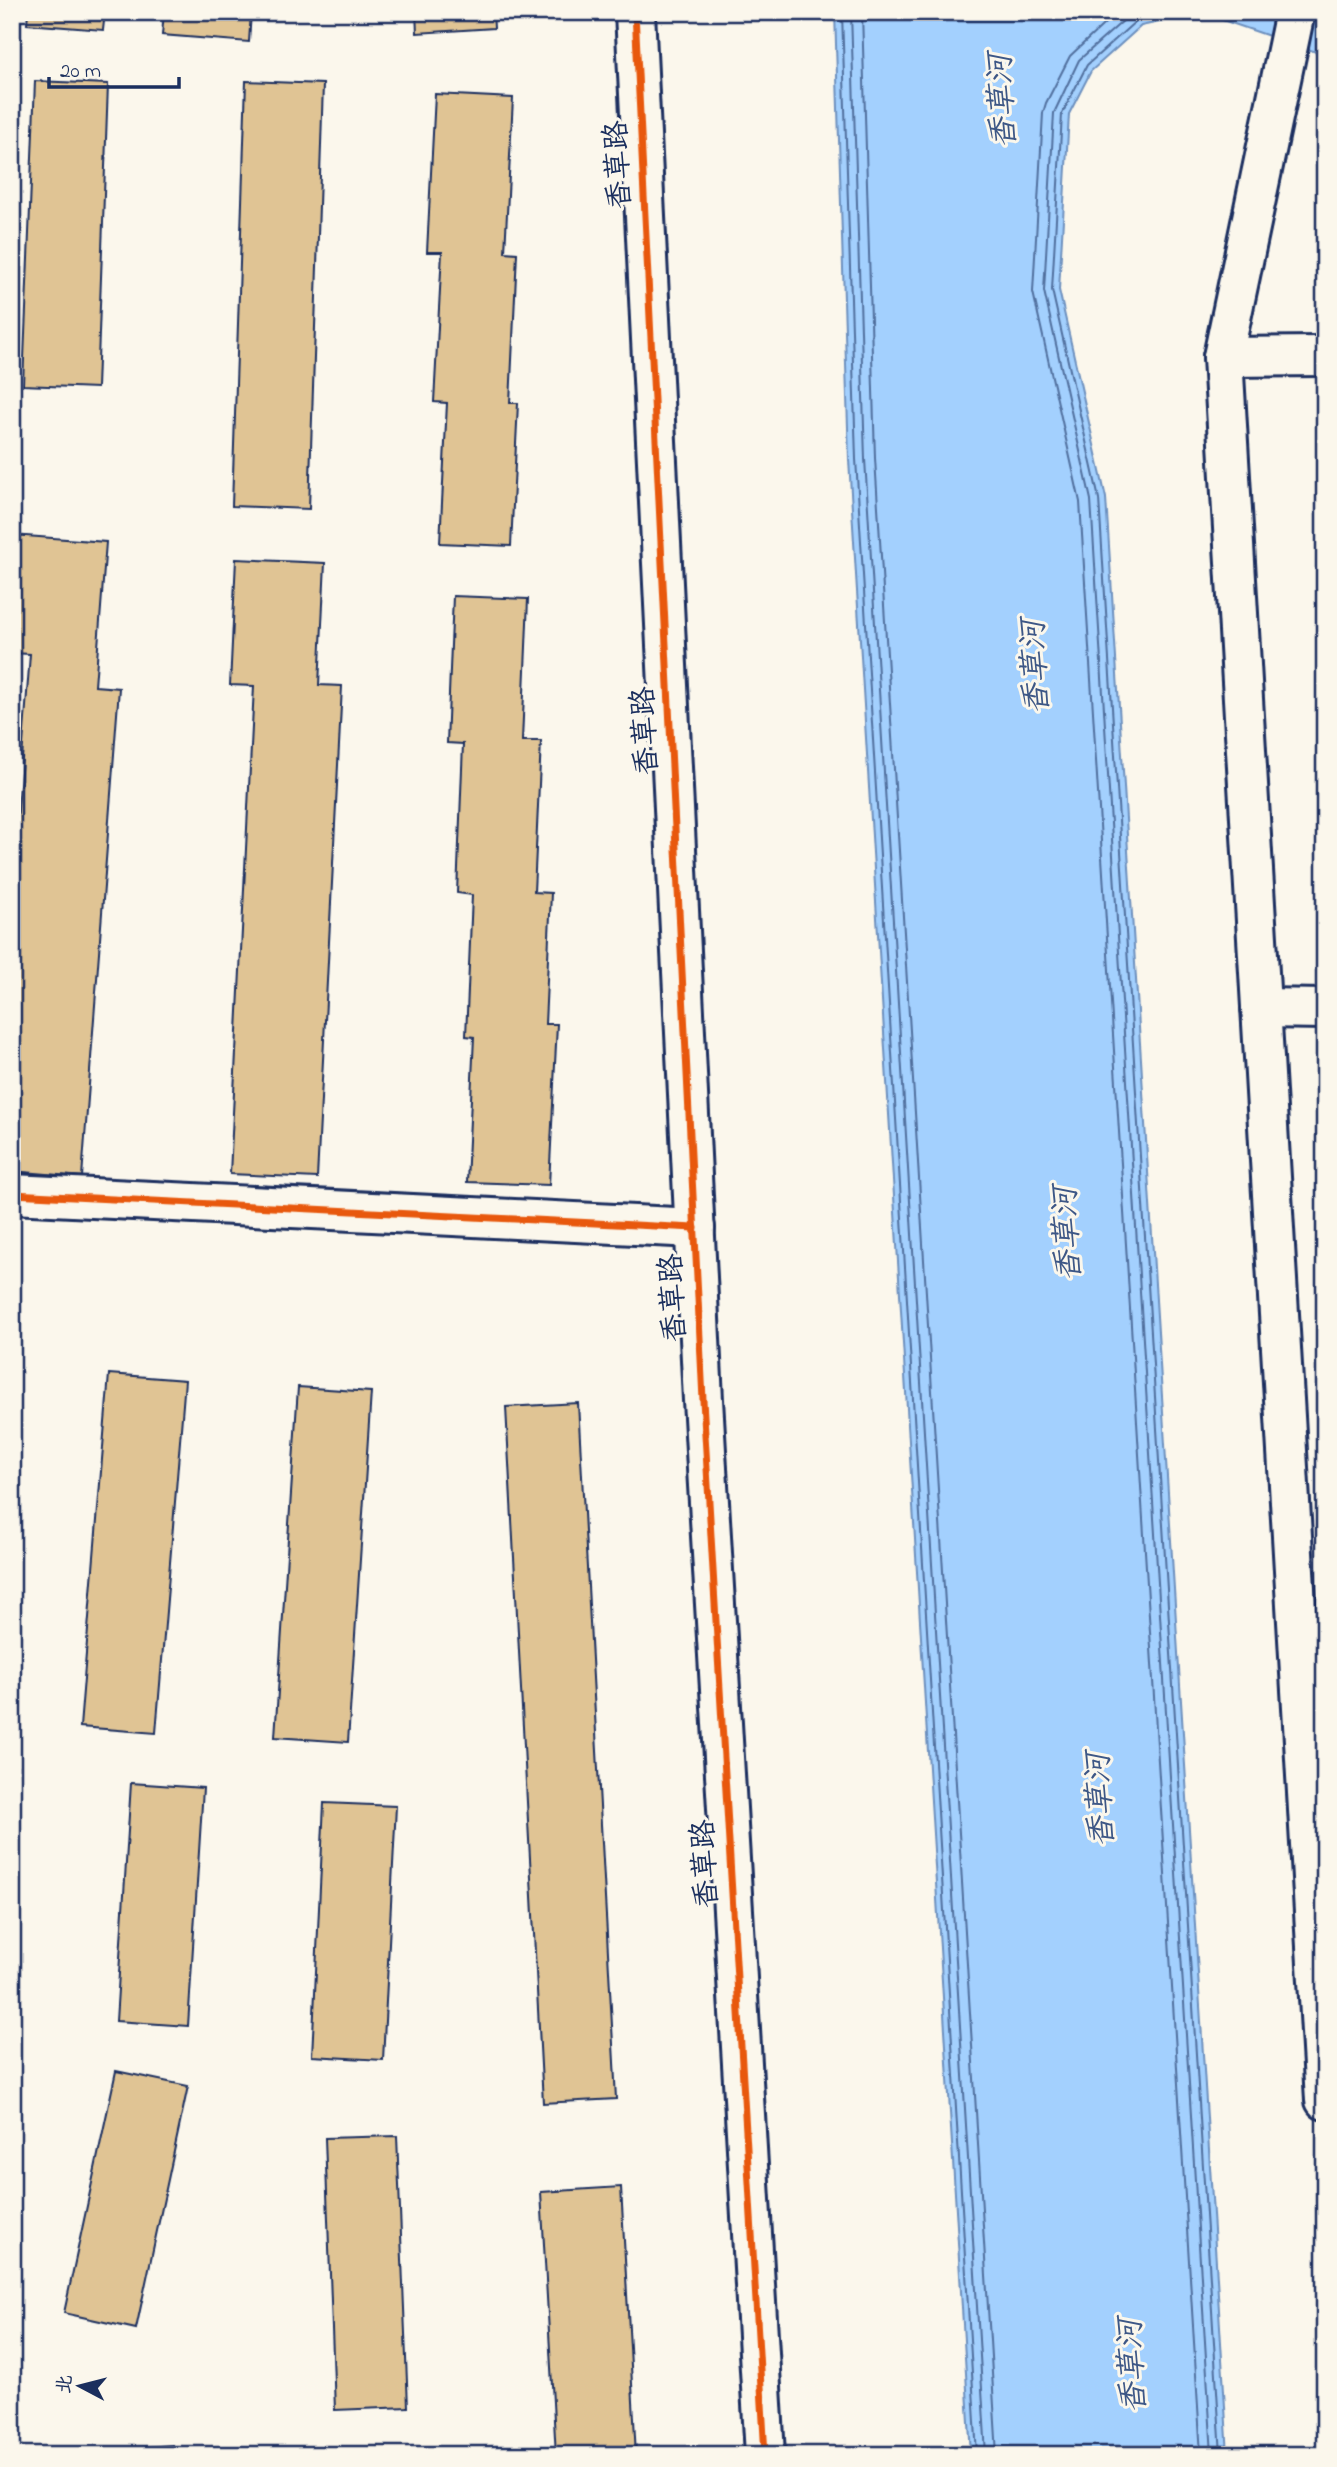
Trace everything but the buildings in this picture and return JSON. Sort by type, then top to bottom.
[{"type":"street","name":"香草路","points":[[635,12],[695,1228],[765,2455]]},
{"type":"street","points":[[1295,12],[1223,357],[1325,2100]]},
{"type":"street","points":[[1223,357],[1325,356]]},
{"type":"street","points":[[1261,1008],[1325,1009]]},
{"type":"street","points":[[12,1194],[695,1228]]},
{"type":"water","name":"香草河","points":[[835,12],[1325,12],[1325,55],[1202,13],[1141,26],[1091,71],[1069,114],[1059,290],[1106,498],[1228,2455],[971,2455],[849,460]]},
{"type":"cycle path","points":[[635,12],[703,1400],[765,2455]]},
{"type":"cycle path","points":[[12,1194],[695,1228]]}]
